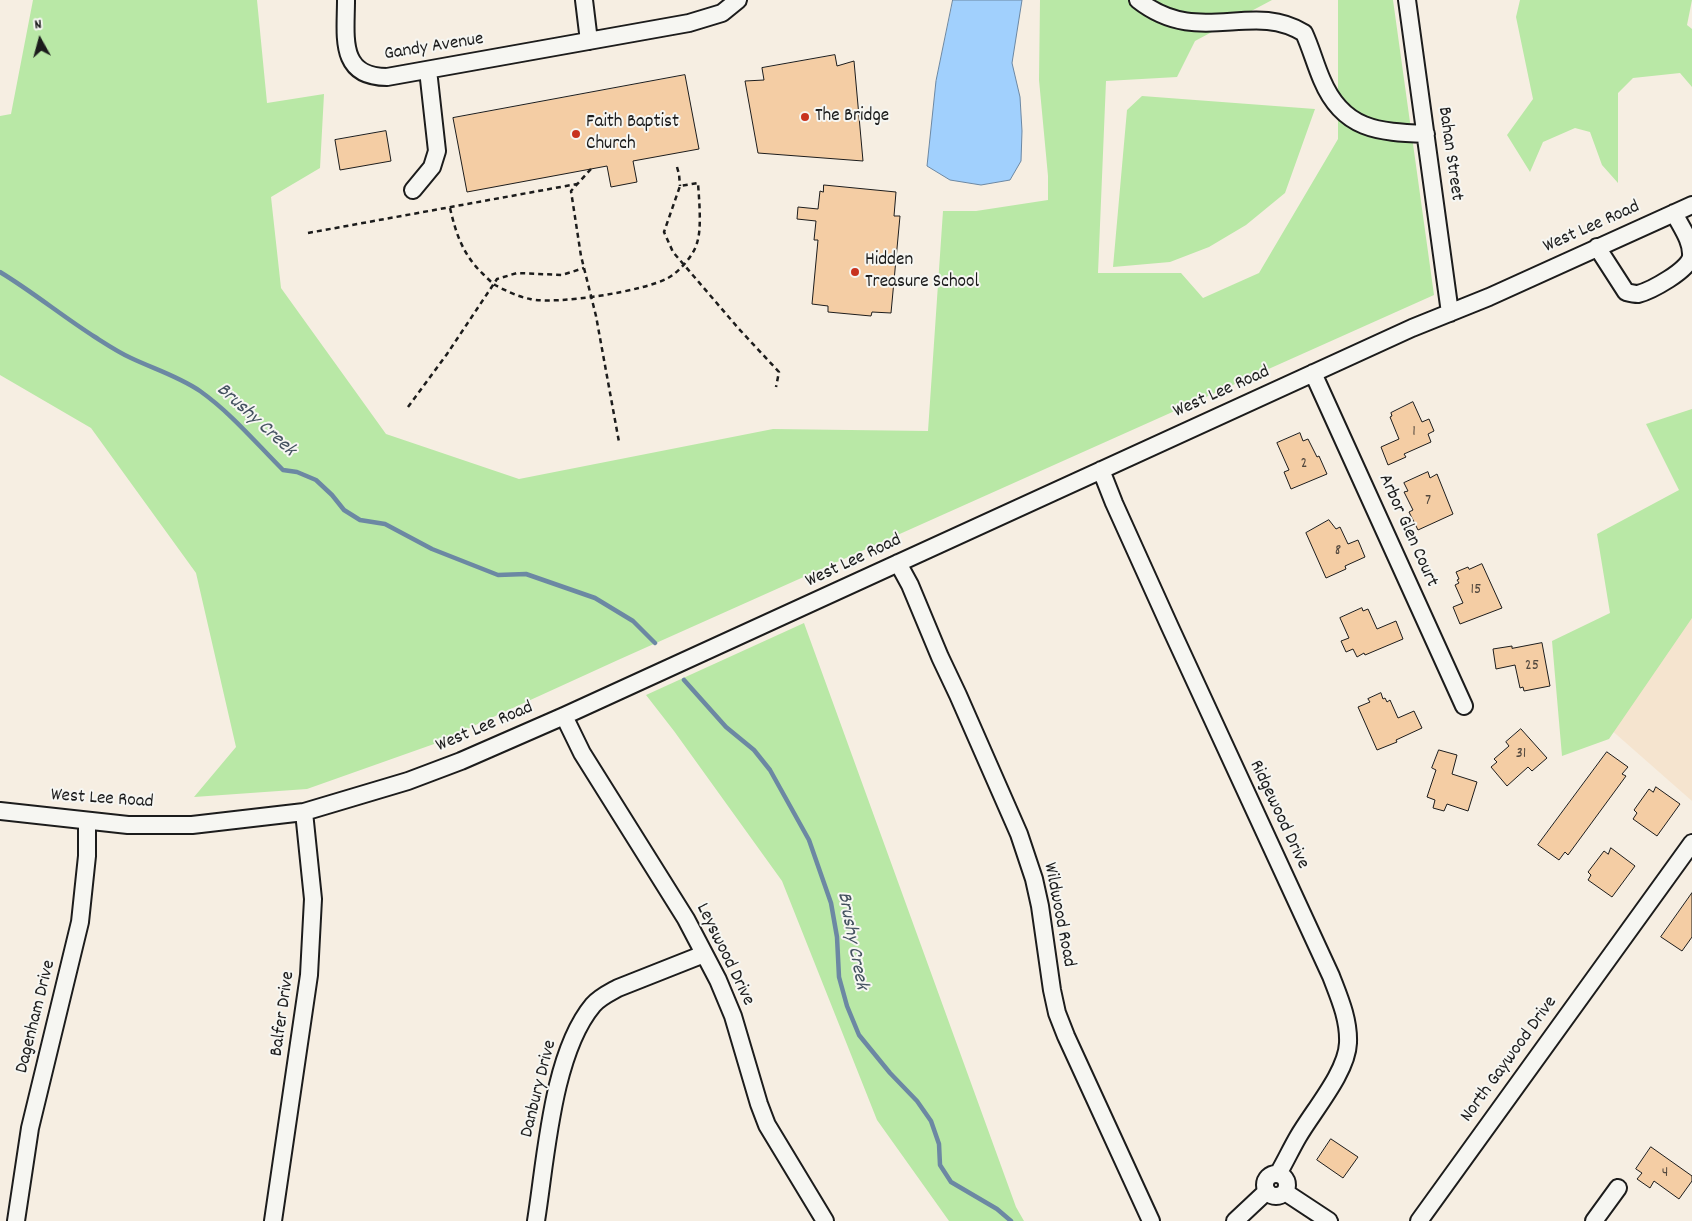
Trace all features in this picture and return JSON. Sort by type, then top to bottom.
[{"type":"street","name":"Gandy Avenue","points":[[346,0],[346,35],[349,57],[353,65],[361,72],[379,77],[428,70],[708,19],[722,13],[738,0]]},
{"type":"street","points":[[584,0],[589,40]]},
{"type":"street","points":[[1138,0],[1154,10],[1177,15],[1199,13],[1222,6]]},
{"type":"street","name":"Bahan Street","points":[[1407,0],[1450,313]]},
{"type":"street","points":[[1278,8],[1298,24],[1304,33],[1329,96],[1343,113],[1357,122],[1376,130],[1426,134]]},
{"type":"street","points":[[413,190],[432,167],[437,151],[428,70]]},
{"type":"street","name":"West Lee Road","points":[[0,811],[128,825],[192,825],[304,812],[408,781],[564,716],[1412,328],[1489,297],[1692,205]]},
{"type":"street","points":[[1597,247],[1626,292],[1635,294],[1646,292],[1684,268],[1691,260],[1691,245],[1674,213]]},
{"type":"street","name":"Arbor Glen Court","points":[[1313,373],[1464,706]]},
{"type":"street","name":"Ridgewood Drive","points":[[1101,470],[1170,627],[1331,976],[1345,1016],[1348,1045],[1343,1062],[1336,1077],[1297,1138],[1278,1174]]},
{"type":"street","name":"Wildwood Road","points":[[898,563],[910,585],[1019,834],[1034,879],[1040,906],[1057,1013],[1151,1221]]},
{"type":"street","name":"Leyswood Drive","points":[[564,716],[582,753],[686,919],[718,980],[733,1016],[767,1125],[825,1221]]},
{"type":"street","name":"Balfer Drive","points":[[274,1221],[310,975],[313,899],[304,812]]},
{"type":"street","name":"Dagenham Drive","points":[[16,1221],[30,1128],[80,922],[87,856],[87,821]]},
{"type":"street","name":"North Gaywood Drive","points":[[1419,1221],[1692,843]]},
{"type":"street","name":"Danbury Drive","points":[[536,1221],[546,1147],[558,1086],[574,1037],[582,1021],[592,1006],[611,992],[704,954]]},
{"type":"street","points":[[1278,1174],[1287,1181],[1287,1189],[1285,1192],[1272,1196],[1267,1191],[1266,1180],[1271,1175],[1278,1174]]},
{"type":"street","points":[[1594,1221],[1618,1188]]},
{"type":"street","points":[[1235,1221],[1267,1191]]},
{"type":"street","points":[[1285,1192],[1329,1221]]},
{"type":"path","points":[[676,167],[680,186],[664,232],[672,252],[779,372],[776,387]]},
{"type":"path","points":[[591,169],[571,191],[584,268],[609,379],[619,442]]},
{"type":"path","points":[[450,208],[456,234],[471,263],[494,284],[530,299],[565,300],[592,297],[642,287],[666,279],[678,272],[697,244],[700,215],[698,182],[680,186]]},
{"type":"path","points":[[308,234],[578,183]]},
{"type":"path","points":[[408,407],[447,354],[497,279],[517,273],[562,276],[584,268]]},
{"type":"shaded area","points":[[1692,610],[1692,801],[1609,728]]},
{"type":"green space","points":[[33,0],[257,0],[267,103],[324,94],[320,168],[271,197],[281,288],[386,434],[519,479],[773,429],[928,431],[943,211],[976,211],[1048,200],[1048,176],[1039,80],[1040,0],[1272,0],[1195,41],[1177,77],[1106,81],[1098,273],[1181,273],[1203,298],[1259,273],[1338,139],[1338,0],[1393,0],[1434,295],[434,744],[307,789],[194,797],[236,747],[196,573],[91,428],[0,375],[0,116],[11,114]]},
{"type":"green space","points":[[1520,0],[1692,0],[1687,25],[1692,29],[1692,87],[1680,73],[1633,78],[1618,93],[1618,183],[1602,165],[1590,132],[1575,128],[1543,142],[1530,172],[1507,135],[1533,99],[1516,17]]},
{"type":"green space","points":[[1142,96],[1315,109],[1285,193],[1246,225],[1209,247],[1170,262],[1113,267],[1127,110]]},
{"type":"green space","points":[[1692,409],[1692,618],[1609,739],[1562,756],[1552,641],[1610,613],[1597,534],[1679,490],[1646,424]]},
{"type":"green space","points":[[804,623],[1016,1207],[1024,1221],[949,1221],[877,1120],[782,881],[646,695]]},
{"type":"water","points":[[953,0],[1022,0],[1012,63],[1020,97],[1021,161],[1010,180],[981,185],[950,180],[927,166],[936,81]]},
{"type":"building","name":"The Bridge","points":[[835,55],[837,66],[854,61],[863,161],[758,153],[745,81],[764,80],[762,68]]},
{"type":"building","name":"Faith Baptist Church","points":[[685,75],[699,149],[633,161],[637,182],[611,187],[607,166],[467,192],[453,118]]},
{"type":"building","points":[[386,131],[391,161],[340,170],[335,140]]},
{"type":"building","name":"Hidden Treasure School","points":[[824,185],[896,192],[894,216],[900,216],[891,313],[872,312],[871,316],[828,312],[828,306],[812,304],[818,240],[814,240],[816,221],[797,219],[798,207],[818,209],[820,191],[823,192]]},
{"type":"building","points":[[1413,402],[1422,422],[1429,419],[1434,431],[1428,434],[1431,442],[1404,454],[1406,457],[1388,465],[1381,447],[1399,439],[1390,417],[1392,416],[1391,413]]},
{"type":"building","points":[[1300,433],[1303,441],[1308,439],[1317,457],[1319,456],[1327,474],[1291,489],[1284,472],[1289,470],[1277,443]]},
{"type":"building","points":[[1428,472],[1430,478],[1437,474],[1453,514],[1418,530],[1409,512],[1413,510],[1404,492],[1408,491],[1404,483]]},
{"type":"building","points":[[1329,520],[1336,529],[1340,527],[1348,544],[1358,540],[1365,557],[1345,566],[1346,569],[1326,578],[1306,533]]},
{"type":"building","points":[[1482,564],[1502,608],[1460,624],[1453,607],[1463,603],[1455,585],[1459,583],[1456,572]]},
{"type":"building","points":[[1362,608],[1363,611],[1368,609],[1377,629],[1396,621],[1403,639],[1357,657],[1353,649],[1346,652],[1341,641],[1349,638],[1340,618]]},
{"type":"building","points":[[1542,643],[1550,686],[1524,691],[1523,687],[1520,688],[1515,665],[1496,669],[1493,649]]},
{"type":"building","points":[[1381,693],[1383,699],[1385,698],[1387,702],[1390,700],[1398,718],[1414,711],[1422,728],[1396,740],[1397,742],[1377,750],[1358,707],[1370,702],[1368,699]]},
{"type":"building","points":[[1521,729],[1547,758],[1532,771],[1528,767],[1507,786],[1491,767],[1497,762],[1494,759],[1509,746],[1506,742]]},
{"type":"building","points":[[1439,750],[1457,755],[1452,774],[1477,782],[1468,811],[1447,804],[1444,811],[1433,808],[1435,800],[1427,797],[1436,770],[1432,768]]},
{"type":"building","points":[[1607,752],[1628,767],[1622,774],[1626,776],[1568,855],[1565,852],[1559,860],[1538,845]]},
{"type":"building","points":[[1656,787],[1680,804],[1657,836],[1633,819],[1637,813],[1634,810],[1649,789],[1653,792]]},
{"type":"building","points":[[1611,848],[1635,866],[1612,897],[1588,880],[1591,875],[1588,872],[1604,851],[1608,854]]},
{"type":"building","points":[[1692,893],[1692,937],[1682,951],[1661,937]]},
{"type":"building","points":[[1331,1139],[1358,1157],[1343,1178],[1317,1160]]},
{"type":"building","points":[[1651,1147],[1692,1176],[1692,1181],[1679,1199],[1654,1181],[1650,1188],[1637,1179],[1642,1173],[1636,1169]]},
{"type":"waterway","name":"Brushy Creek","points":[[0,272],[112,348],[183,381],[200,391],[233,419],[283,470],[297,472],[316,480],[344,510],[360,520],[385,524],[432,549],[498,575],[526,574],[595,598],[633,621],[655,643]]},
{"type":"waterway","name":"Brushy Creek","points":[[684,680],[726,727],[754,750],[770,770],[809,840],[831,903],[837,937],[839,977],[847,1006],[859,1035],[890,1073],[917,1101],[931,1121],[939,1144],[940,1165],[951,1182],[997,1209],[1011,1221]]},
{"type":"place","name":"The Bridge","points":[[805,117]]},
{"type":"place","name":"Faith Baptist Church","points":[[576,134]]},
{"type":"place","name":"Hidden Treasure School","points":[[855,272]]}]
